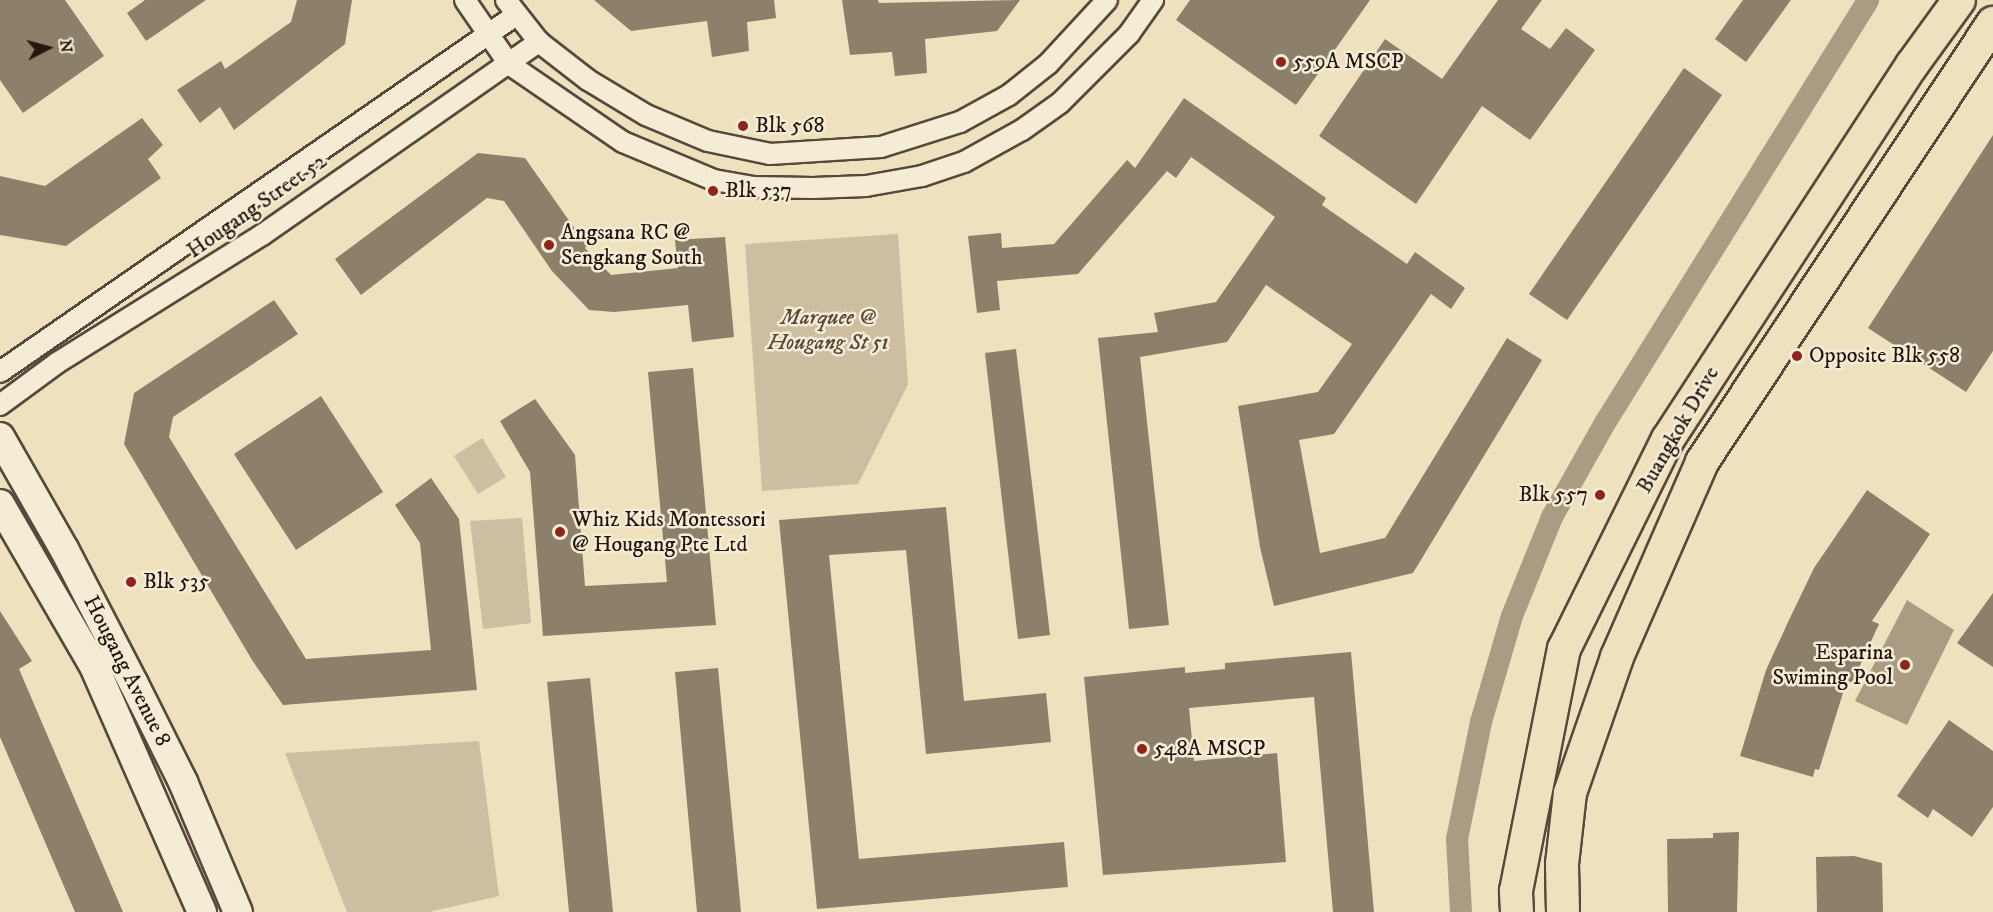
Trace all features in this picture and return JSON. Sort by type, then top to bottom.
[{"type":"main road","name":"Buangkok Drive","points":[[1517,912],[1516,891],[1564,649],[1668,439],[1893,93],[1959,0]]},
{"type":"main road","name":"Buangkok Drive","points":[[1563,912],[1562,864],[1570,793],[1617,657],[1702,462],[1993,23]]},
{"type":"main road","name":"Hougang Avenue 8","points":[[0,438],[64,549],[134,684],[183,782],[238,912]]},
{"type":"main road","name":"Hougang Avenue 8","points":[[0,504],[93,666],[202,912]]},
{"type":"street","points":[[465,0],[509,64],[623,142],[714,180],[752,187],[866,186],[922,176],[964,162],[1022,130],[1060,103],[1129,34],[1153,0]]},
{"type":"street","points":[[511,8],[539,42],[588,80],[646,115],[708,141],[770,154],[838,152],[915,139],[960,122],[1009,95],[1048,64],[1107,0]]},
{"type":"street","name":"Hougang Street 52","points":[[0,372],[488,36],[511,8]]},
{"type":"street","name":"Hougang Street 52","points":[[0,405],[57,363],[262,235],[539,42]]},
{"type":"green space","name":"Marquee @ Hougang St 51","points":[[898,234],[908,384],[858,484],[762,491],[745,244]]},
{"type":"green space","points":[[482,438],[506,477],[478,494],[454,456]]},
{"type":"green space","points":[[522,518],[531,623],[483,629],[470,521]]},
{"type":"green space","points":[[479,741],[499,896],[429,912],[347,912],[285,753]]},
{"type":"shaded area","name":"Esparina Swiming Pool","points":[[1907,600],[1954,630],[1907,725],[1855,701]]},
{"type":"building","points":[[0,0],[65,0],[104,56],[23,113],[0,80]]},
{"type":"building","points":[[145,0],[206,0],[146,41],[127,13]]},
{"type":"building","points":[[297,0],[352,0],[345,44],[234,130],[220,107],[200,123],[177,90],[221,61],[225,69],[291,22]]},
{"type":"building","points":[[594,0],[774,0],[776,18],[747,22],[749,51],[712,57],[707,21],[631,31]]},
{"type":"building","points":[[842,0],[878,0],[879,3],[1020,0],[997,31],[925,39],[927,73],[895,76],[892,52],[850,55]]},
{"type":"building","name":"559A MSCP","points":[[1190,0],[1370,0],[1296,105],[1176,20]]},
{"type":"building","points":[[1498,0],[1542,0],[1521,29],[1550,49],[1566,28],[1595,50],[1530,140],[1482,106],[1416,204],[1319,136],[1385,39],[1442,79]]},
{"type":"building","points":[[1743,0],[1791,0],[1746,62],[1715,39]]},
{"type":"building","points":[[1684,68],[1722,95],[1567,320],[1529,294]]},
{"type":"building","points":[[1184,98],[1326,198],[1322,205],[1407,264],[1415,252],[1465,288],[1451,309],[1431,294],[1334,434],[1299,440],[1320,553],[1385,538],[1507,338],[1542,360],[1413,573],[1274,606],[1260,547],[1238,406],[1318,392],[1352,344],[1266,285],[1227,342],[1140,357],[1169,625],[1129,629],[1098,338],[1158,332],[1154,313],[1216,302],[1275,217],[1191,157],[1176,178],[1167,171],[1078,274],[997,281],[1000,310],[977,313],[968,236],[1001,233],[1002,248],[1054,244],[1127,160],[1135,168]]},
{"type":"building","points":[[142,118],[163,145],[148,159],[161,178],[66,246],[0,235],[0,176],[45,186]]},
{"type":"building","points":[[1993,135],[1993,351],[1966,392],[1868,328]]},
{"type":"building","points":[[478,153],[525,158],[587,246],[585,248],[611,275],[678,268],[675,240],[725,237],[734,337],[692,342],[688,305],[614,312],[589,310],[552,271],[504,201],[487,198],[361,295],[335,259]]},
{"type":"building","points":[[274,300],[298,334],[173,417],[169,437],[306,659],[431,650],[420,543],[395,505],[431,478],[459,519],[477,690],[283,705],[252,660],[124,444],[134,393]]},
{"type":"building","points":[[1016,349],[1050,635],[1018,639],[985,353]]},
{"type":"building","points":[[693,368],[716,625],[543,636],[530,472],[500,421],[535,399],[575,455],[585,586],[667,582],[648,372]]},
{"type":"building","points":[[321,396],[383,492],[296,550],[234,454]]},
{"type":"building","points":[[1867,490],[1930,534],[1872,621],[1879,624],[1852,683],[1847,680],[1819,770],[1815,769],[1813,777],[1740,756],[1766,670],[1789,620],[1814,568]]},
{"type":"building","points":[[946,507],[964,701],[1046,693],[1051,742],[926,754],[906,550],[829,555],[859,859],[1064,842],[1068,887],[817,909],[779,520]]},
{"type":"building","points":[[1993,593],[1993,667],[1957,643]]},
{"type":"building","points":[[0,611],[32,661],[19,669],[123,912],[75,912],[0,737]]},
{"type":"building","points":[[1351,652],[1374,912],[1333,912],[1314,697],[1189,708],[1194,761],[1277,753],[1286,862],[1103,875],[1084,677],[1185,667],[1185,673],[1225,669],[1225,663]]},
{"type":"building","points":[[718,668],[741,912],[697,912],[675,672]]},
{"type":"building","points":[[590,678],[613,912],[569,912],[547,682]]},
{"type":"building","points":[[1949,720],[1993,751],[1993,807],[1972,837],[1933,809],[1928,818],[1897,796]]},
{"type":"building","points":[[1739,832],[1737,912],[1668,912],[1667,839],[1713,838],[1713,833]]},
{"type":"building","points":[[1854,856],[1882,863],[1883,912],[1817,912],[1816,857]]},
{"type":"waterway","points":[[1461,912],[1457,839],[1481,722],[1512,616],[1552,517],[1605,423],[1868,0]]},
{"type":"place","name":"559A MSCP","points":[[1281,62]]},
{"type":"place","name":"Blk 568","points":[[743,126]]},
{"type":"place","name":"Blk 537","points":[[713,191]]},
{"type":"place","name":"Angsana RC @ Sengkang South","points":[[549,245]]},
{"type":"place","name":"Opposite Blk 558","points":[[1797,356]]},
{"type":"place","name":"Blk 557","points":[[1600,495]]},
{"type":"place","name":"Whiz Kids Montessori @ Hougang Pte Ltd","points":[[560,532]]},
{"type":"place","name":"Blk 535","points":[[131,582]]},
{"type":"place","name":"Esparina Swiming Pool","points":[[1905,665]]},
{"type":"place","name":"548A MSCP","points":[[1142,749]]}]
